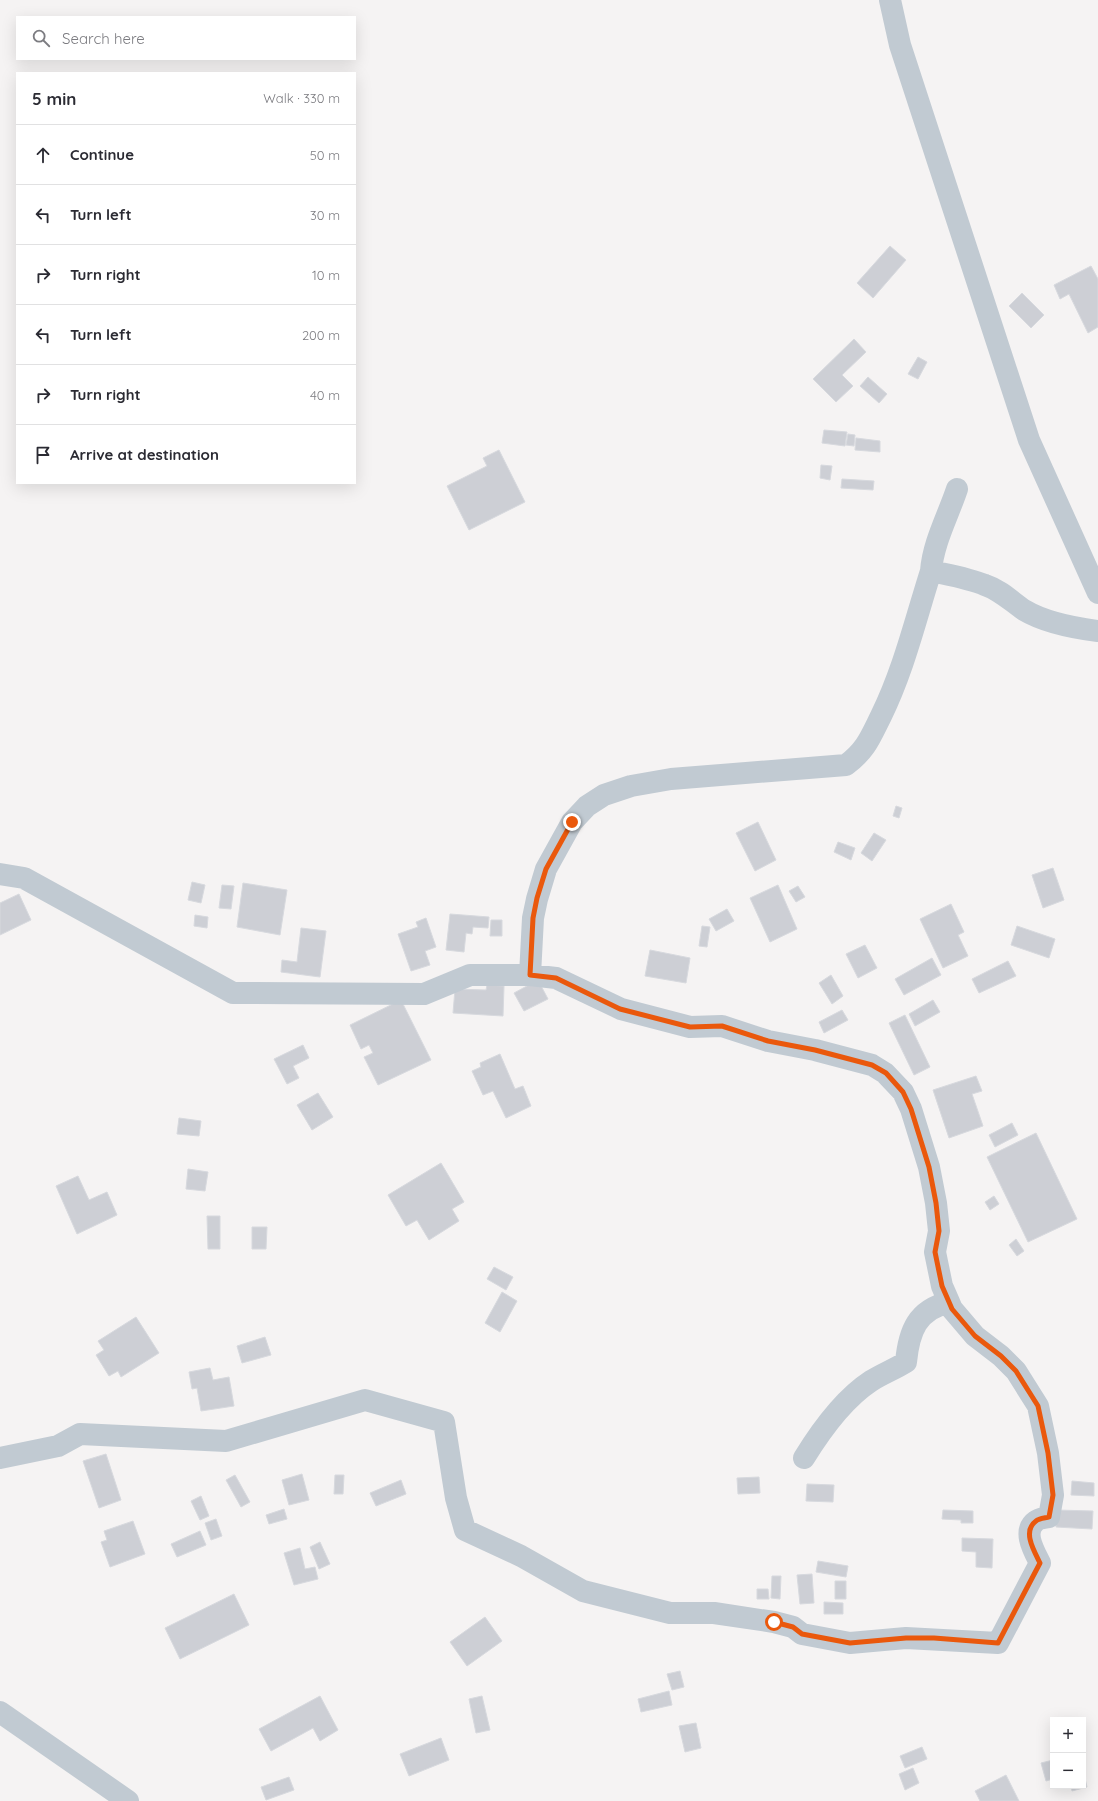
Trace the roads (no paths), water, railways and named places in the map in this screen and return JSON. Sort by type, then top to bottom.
[{"type":"street","points":[[890,0],[900,45],[1029,440],[1098,594]]},
{"type":"street","points":[[530,975],[533,918],[537,898],[546,869],[572,822],[587,806],[604,795],[631,786],[671,779],[846,765],[857,756],[867,744],[894,690],[931,571],[932,560],[938,539],[957,489]]},
{"type":"street","points":[[931,571],[985,585],[1009,598],[1024,610],[1045,618],[1067,625],[1098,631]]},
{"type":"street","points":[[0,874],[24,878],[233,993],[424,994],[470,975],[530,975],[556,978],[627,1011],[690,1027],[722,1026],[768,1041],[815,1050],[872,1065],[886,1073],[903,1092],[911,1109],[929,1167],[936,1203],[939,1231],[935,1252],[942,1286],[952,1309],[975,1336],[1001,1356],[1016,1371],[1038,1406],[1048,1453],[1053,1495],[1049,1517],[1037,1520],[1030,1529],[1030,1539],[1040,1563],[998,1643],[934,1638],[906,1638],[850,1643],[802,1634],[793,1627],[774,1622],[714,1614],[670,1613],[583,1591],[521,1556],[465,1530],[456,1498],[444,1422],[365,1400],[226,1441],[80,1434],[58,1446],[0,1458]]},
{"type":"street","points":[[804,1458],[826,1425],[857,1392],[872,1380],[906,1362],[908,1344],[921,1316],[934,1306],[949,1302]]},
{"type":"street","points":[[0,1712],[128,1801]]}]
